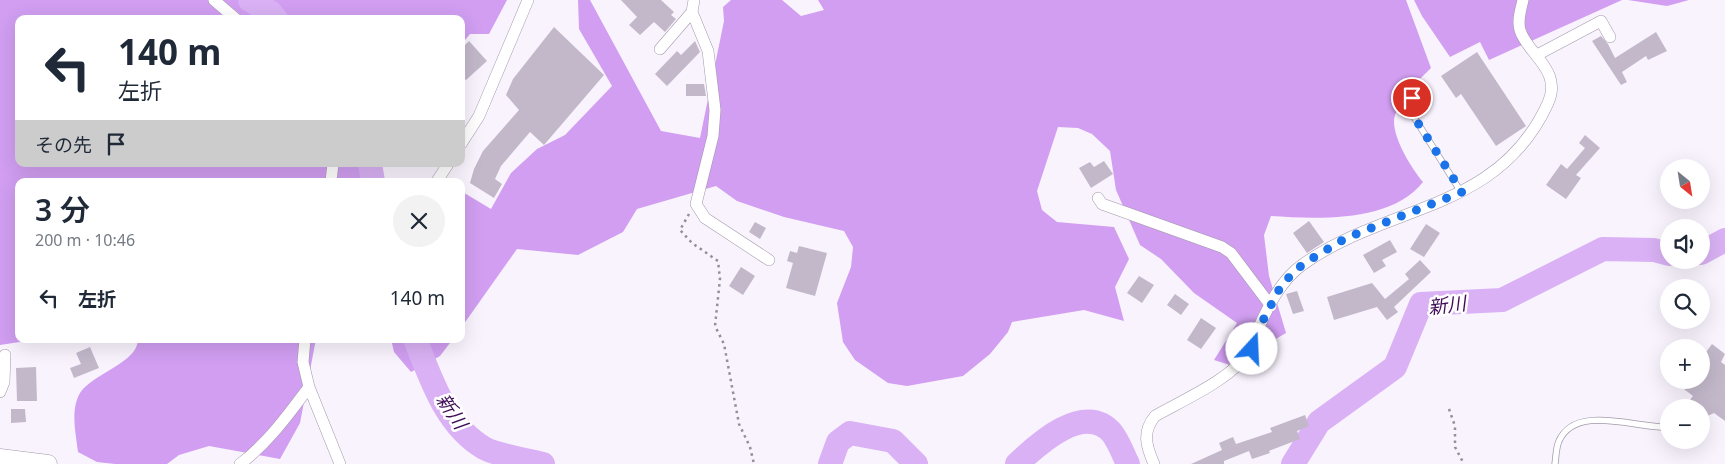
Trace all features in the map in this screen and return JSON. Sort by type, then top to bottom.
[{"type":"main road","points":[[0,458],[48,464]]},
{"type":"street","points":[[214,0],[231,15]]},
{"type":"street","points":[[465,138],[479,116],[528,0]]},
{"type":"street","points":[[1154,464],[1145,436],[1148,424],[1155,416],[1225,376],[1241,362],[1252,349],[1258,330],[1289,275],[1346,238],[1462,192],[1500,168],[1525,141],[1548,102],[1551,88],[1550,80],[1537,55],[1519,29],[1519,17],[1523,0]]},
{"type":"street","points":[[660,48],[693,6]]},
{"type":"street","points":[[693,6],[708,51],[715,110],[713,136],[696,204],[705,218],[769,260]]},
{"type":"street","points":[[1537,55],[1601,21],[1610,37]]},
{"type":"street","points":[[439,178],[446,167]]},
{"type":"street","points":[[1098,198],[1102,204],[1222,247],[1231,253],[1271,306]]},
{"type":"street","points":[[305,343],[303,362],[309,388],[340,464]]},
{"type":"street","points":[[0,392],[4,382],[5,355]]},
{"type":"street","points":[[240,464],[280,427],[309,388]]},
{"type":"lane","points":[[1412,98],[1409,103],[1409,109],[1462,192]]},
{"type":"lane","points":[[1555,464],[1559,441],[1567,430],[1579,423],[1594,419],[1660,427]]},
{"type":"path","points":[[696,204],[680,230],[692,244],[718,261],[720,279],[715,326],[724,344],[738,424],[750,447],[754,464]]},
{"type":"path","points":[[1449,409],[1456,426],[1455,446],[1464,464]]},
{"type":"shaded area","points":[[0,0],[507,0],[489,34],[470,34],[465,40],[465,15],[15,15],[15,167],[373,167],[367,178],[15,178],[15,343],[0,345]]},
{"type":"shaded area","points":[[578,0],[590,0],[661,131],[700,138],[724,21],[723,7],[731,0],[782,0],[801,16],[824,10],[818,0],[1406,0],[1431,68],[1410,90],[1398,108],[1394,123],[1398,141],[1413,169],[1423,182],[1409,195],[1392,205],[1373,212],[1352,216],[1310,218],[1271,216],[1264,235],[1269,276],[1286,333],[1230,365],[1214,360],[1237,323],[1194,293],[1161,259],[1140,245],[1116,190],[1110,151],[1092,134],[1078,128],[1058,127],[1037,191],[1042,210],[1057,222],[1114,227],[1129,259],[1115,287],[1124,321],[1084,310],[1012,322],[1008,332],[990,354],[963,376],[907,386],[888,383],[855,360],[843,342],[837,303],[851,267],[853,247],[844,231],[784,217],[737,201],[716,186],[637,209],[623,232],[578,255],[517,249],[465,322],[465,193],[491,209],[511,173],[537,149],[565,135],[612,86],[579,29]]},
{"type":"shaded area","points":[[1414,0],[1622,0],[1489,60],[1480,42],[1450,57],[1422,16]]},
{"type":"shaded area","points":[[1628,0],[1689,0],[1667,6]]},
{"type":"shaded area","points":[[137,343],[315,343],[300,423],[280,459],[209,446],[179,455],[167,464],[115,464],[97,462],[78,452],[74,414],[80,393],[95,379],[131,355]]},
{"type":"shaded area","points":[[392,343],[450,343],[440,356],[411,372],[394,352]]},
{"type":"building","points":[[621,0],[661,0],[674,12],[671,15],[676,19],[665,32],[654,22],[640,35],[629,25],[637,17]]},
{"type":"building","points":[[554,27],[604,75],[544,145],[530,132],[501,166],[495,179],[502,184],[494,198],[470,183],[474,169],[483,151],[519,110],[506,95],[513,79]]},
{"type":"building","points":[[1656,32],[1667,51],[1648,60],[1646,56],[1622,72],[1627,82],[1621,85],[1592,41],[1601,36],[1608,44],[1615,58]]},
{"type":"building","points":[[469,41],[487,61],[466,80],[465,79],[465,45]]},
{"type":"building","points":[[695,41],[700,52],[667,86],[655,74],[677,51],[681,55]]},
{"type":"building","points":[[1477,52],[1526,126],[1496,146],[1461,94],[1456,98],[1441,76]]},
{"type":"building","points":[[686,84],[704,84],[706,96],[686,96]]},
{"type":"building","points":[[1585,135],[1600,148],[1576,175],[1581,178],[1566,199],[1546,185],[1561,164],[1567,169],[1585,148],[1579,143]]},
{"type":"building","points":[[1104,161],[1113,174],[1091,188],[1079,168],[1090,162],[1094,167]]},
{"type":"building","points":[[1309,221],[1324,242],[1307,253],[1293,233]]},
{"type":"building","points":[[755,222],[766,228],[760,239],[749,232]]},
{"type":"building","points":[[1426,224],[1440,233],[1424,257],[1410,249]]},
{"type":"building","points":[[1390,240],[1397,252],[1382,260],[1386,266],[1374,273],[1363,255]]},
{"type":"building","points":[[799,246],[827,253],[815,296],[786,288],[793,263],[787,261],[790,251],[797,253]]},
{"type":"building","points":[[1420,260],[1431,272],[1394,307],[1398,312],[1387,320],[1377,307],[1334,320],[1327,297],[1372,283],[1385,299],[1409,279],[1405,274]]},
{"type":"building","points":[[741,267],[755,276],[743,295],[729,286]]},
{"type":"building","points":[[1139,276],[1154,285],[1142,303],[1127,293]]},
{"type":"building","points":[[1297,291],[1304,311],[1293,314],[1286,294]]},
{"type":"building","points":[[1175,294],[1189,304],[1181,315],[1167,305]]},
{"type":"building","points":[[1201,318],[1216,328],[1201,349],[1187,340]]},
{"type":"building","points":[[1712,344],[1725,354],[1721,362],[1725,365],[1725,421],[1714,413],[1710,415],[1710,399],[1691,399],[1693,396],[1684,389],[1710,389],[1710,347]]},
{"type":"building","points":[[90,347],[99,368],[74,378],[70,368],[81,364],[76,353]]},
{"type":"building","points":[[36,367],[37,401],[17,401],[16,368]]},
{"type":"building","points":[[11,409],[25,409],[26,422],[11,423]]},
{"type":"building","points":[[1305,415],[1309,426],[1297,431],[1300,439],[1269,451],[1270,453],[1252,459],[1249,451],[1224,461],[1224,464],[1191,464],[1222,450],[1219,443],[1233,437],[1236,444],[1272,432],[1270,428]]},
{"type":"waterway","name":"新川","points":[[250,0],[273,15]]},
{"type":"waterway","name":"新川","points":[[371,167],[372,178]]},
{"type":"waterway","name":"新川","points":[[1710,248],[1725,240]]},
{"type":"waterway","name":"新川","points":[[1293,464],[1319,422],[1395,367],[1421,304],[1502,300],[1603,249],[1660,252]]},
{"type":"waterway","name":"新川","points":[[417,343],[434,385],[449,414],[470,438],[489,451],[543,464]]},
{"type":"waterway","name":"新川","points":[[1017,464],[1037,446],[1062,429],[1076,423],[1089,422],[1101,424],[1112,433],[1128,464]]},
{"type":"waterway","name":"新川","points":[[830,464],[838,442],[850,433],[893,441],[916,464]]},
{"type":"route","points":[[1252,349],[1258,330],[1282,284],[1289,275],[1303,264],[1346,238],[1462,192],[1409,109],[1409,103],[1412,98]]}]
